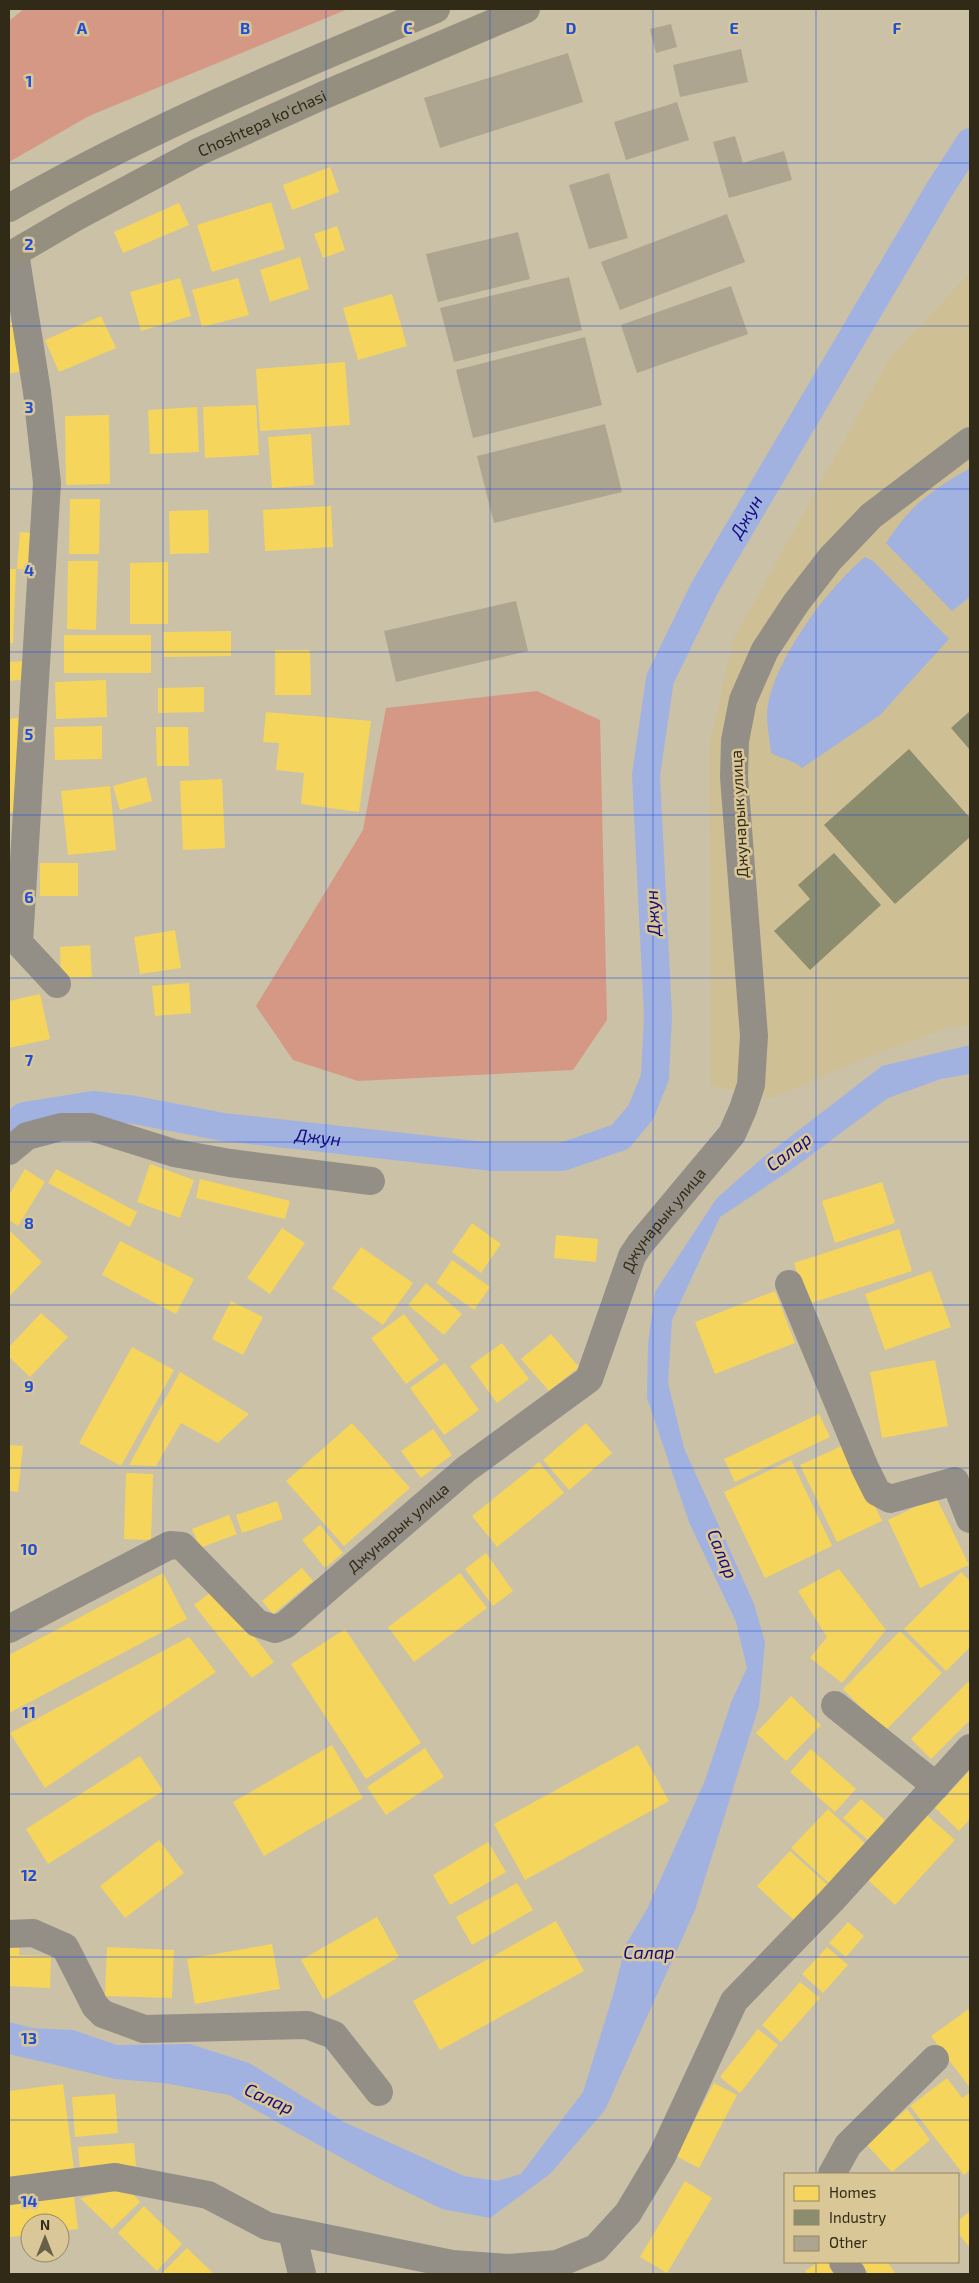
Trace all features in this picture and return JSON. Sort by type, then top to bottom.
[{"type":"main road","points":[[9,208],[53,183],[182,118],[259,82],[436,9]]},
{"type":"main road","name":"Choshtepa ko'chasi","points":[[12,255],[76,217],[198,152],[324,95],[526,9]]},
{"type":"street","points":[[12,255],[37,392],[47,483],[19,943],[57,984]]},
{"type":"street","name":"Джунарык улица","points":[[9,1629],[170,1545],[176,1544],[182,1546],[257,1623],[275,1629],[285,1625],[466,1469],[589,1379],[632,1256],[732,1134],[751,1085],[754,1036],[734,777],[735,741],[743,700],[765,650],[796,603],[830,559],[871,516],[970,441]]},
{"type":"street","points":[[9,1150],[27,1136],[61,1127],[91,1127],[174,1153],[230,1164],[372,1181]]},
{"type":"street","points":[[789,1284],[865,1468],[877,1492],[890,1499],[955,1481],[970,1519]]},
{"type":"street","points":[[835,1705],[936,1786]]},
{"type":"street","points":[[9,2191],[115,2177],[208,2194],[266,2226],[452,2264],[508,2268],[557,2264],[596,2248],[628,2213],[662,2156],[734,2001],[831,1900],[970,1748]]},
{"type":"street","points":[[9,1934],[33,1933],[65,1947],[96,2006],[104,2014],[144,2029],[307,2025],[334,2035],[379,2092]]},
{"type":"street","points":[[833,2173],[848,2145],[936,2059]]},
{"type":"street","points":[[292,2232],[302,2274]]},
{"type":"street","points":[[845,2263],[852,2274]]},
{"type":"shaded area","points":[[24,9],[348,9],[89,116],[9,162],[9,21]]},
{"type":"shaded area","points":[[970,273],[970,1026],[951,1027],[865,1058],[772,1098],[711,1086],[709,746],[733,640],[891,356]]},
{"type":"shaded area","points":[[537,691],[600,720],[607,1020],[573,1070],[358,1081],[293,1060],[256,1006],[363,830],[386,708]]},
{"type":"water","points":[[970,468],[970,597],[952,611],[886,543],[913,508],[944,484]]},
{"type":"water","points":[[865,557],[873,561],[949,639],[880,715],[802,768],[771,753],[767,724],[770,695],[789,651],[818,607],[834,587]]},
{"type":"water","name":"Салар","points":[[970,1045],[970,1074],[941,1079],[888,1098],[795,1167],[720,1217],[672,1320],[668,1383],[684,1448],[754,1604],[765,1642],[759,1706],[695,1910],[605,2110],[550,2174],[490,2218],[442,2209],[378,2178],[229,2095],[164,2083],[115,2079],[9,2054],[9,2022],[32,2028],[73,2030],[117,2045],[190,2044],[249,2063],[344,2122],[464,2176],[497,2181],[521,2174],[583,2092],[613,1995],[626,1944],[647,1909],[704,1783],[732,1700],[747,1668],[736,1622],[689,1522],[647,1398],[648,1344],[655,1292],[716,1199],[760,1160],[882,1066]]},
{"type":"building: Homes","points":[[330,167],[339,192],[292,210],[283,185]]},
{"type":"building: Homes","points":[[271,202],[285,249],[212,272],[197,225]]},
{"type":"building: Homes","points":[[179,203],[189,225],[123,253],[114,232]]},
{"type":"building: Homes","points":[[337,226],[345,250],[323,258],[314,234]]},
{"type":"building: Homes","points":[[300,257],[309,289],[270,302],[260,270]]},
{"type":"building: Homes","points":[[180,278],[191,316],[141,331],[130,292]]},
{"type":"building: Homes","points":[[238,278],[249,315],[202,327],[192,290]]},
{"type":"building: Homes","points":[[392,294],[407,346],[358,360],[343,308]]},
{"type":"building: Homes","points":[[101,316],[116,348],[59,372],[45,340]]},
{"type":"building: Homes","points":[[19,321],[32,368],[9,374],[9,323]]},
{"type":"building: Homes","points":[[345,362],[350,425],[260,431],[256,369]]},
{"type":"building: Homes","points":[[256,405],[259,455],[205,458],[203,407]]},
{"type":"building: Homes","points":[[197,407],[199,452],[150,454],[148,410]]},
{"type":"building: Homes","points":[[109,415],[110,484],[66,485],[65,416]]},
{"type":"building: Homes","points":[[311,434],[314,485],[272,488],[268,437]]},
{"type":"building: Homes","points":[[70,499],[100,499],[99,554],[69,554]]},
{"type":"building: Homes","points":[[331,506],[333,547],[265,551],[263,510]]},
{"type":"building: Homes","points":[[208,510],[209,553],[170,554],[169,511]]},
{"type":"building: Homes","points":[[20,532],[43,534],[39,571],[17,569]]},
{"type":"building: Homes","points":[[68,561],[98,561],[96,630],[67,629]]},
{"type":"building: Homes","points":[[168,562],[168,624],[130,624],[130,563]]},
{"type":"building: Homes","points":[[9,569],[16,569],[13,643],[9,643]]},
{"type":"building: Homes","points":[[231,631],[231,656],[164,657],[163,632]]},
{"type":"building: Homes","points":[[64,635],[151,635],[151,673],[64,673]]},
{"type":"building: Homes","points":[[275,650],[310,650],[311,695],[275,695]]},
{"type":"building: Homes","points":[[26,661],[27,679],[9,681],[9,662]]},
{"type":"building: Homes","points":[[106,680],[107,717],[56,719],[55,682]]},
{"type":"building: Homes","points":[[204,687],[204,712],[158,713],[158,688]]},
{"type":"building: Homes","points":[[266,712],[371,721],[359,812],[301,804],[304,773],[276,770],[279,743],[263,742]]},
{"type":"building: Homes","points":[[23,717],[26,813],[9,812],[9,719]]},
{"type":"building: Homes","points":[[102,726],[102,759],[55,760],[54,727]]},
{"type":"building: Homes","points":[[156,727],[188,727],[189,766],[157,766]]},
{"type":"building: Homes","points":[[146,777],[152,801],[120,810],[113,786]]},
{"type":"building: Homes","points":[[222,779],[225,848],[183,850],[180,781]]},
{"type":"building: Homes","points":[[110,786],[116,850],[68,855],[61,791]]},
{"type":"building: Homes","points":[[40,863],[78,863],[78,896],[40,896]]},
{"type":"building: Homes","points":[[175,930],[181,968],[140,974],[134,937]]},
{"type":"building: Homes","points":[[90,945],[92,977],[61,978],[60,947]]},
{"type":"building: Homes","points":[[189,983],[191,1013],[155,1016],[152,986]]},
{"type":"building: Homes","points":[[40,994],[50,1039],[9,1048],[9,1001]]},
{"type":"building: Homes","points":[[150,1164],[194,1180],[180,1218],[137,1202]]},
{"type":"building: Homes","points":[[25,1169],[45,1182],[18,1226],[9,1220],[9,1195]]},
{"type":"building: Homes","points":[[56,1169],[137,1212],[130,1227],[48,1183]]},
{"type":"building: Homes","points":[[200,1179],[290,1201],[285,1219],[196,1198]]},
{"type":"building: Homes","points":[[882,1182],[895,1223],[835,1243],[822,1201]]},
{"type":"building: Homes","points":[[472,1223],[501,1244],[481,1273],[452,1252]]},
{"type":"building: Homes","points":[[282,1228],[305,1243],[270,1294],[247,1278]]},
{"type":"building: Homes","points":[[899,1229],[912,1271],[808,1304],[794,1263]]},
{"type":"building: Homes","points":[[9,1230],[42,1262],[9,1297]]},
{"type":"building: Homes","points":[[556,1235],[598,1239],[596,1262],[554,1258]]},
{"type":"building: Homes","points":[[120,1241],[194,1279],[176,1314],[102,1275]]},
{"type":"building: Homes","points":[[361,1247],[413,1283],[383,1325],[332,1288]]},
{"type":"building: Homes","points":[[452,1260],[490,1287],[474,1310],[436,1283]]},
{"type":"building: Homes","points":[[931,1271],[951,1327],[885,1350],[865,1294]]},
{"type":"building: Homes","points":[[426,1283],[462,1314],[444,1335],[408,1305]]},
{"type":"building: Homes","points":[[775,1291],[795,1343],[715,1374],[695,1322]]},
{"type":"building: Homes","points":[[231,1301],[263,1317],[243,1355],[212,1339]]},
{"type":"building: Homes","points":[[41,1313],[68,1337],[30,1377],[9,1357],[9,1347]]},
{"type":"building: Homes","points":[[404,1314],[439,1360],[406,1384],[371,1338]]},
{"type":"building: Homes","points":[[551,1334],[579,1367],[549,1391],[521,1359]]},
{"type":"building: Homes","points":[[502,1343],[529,1379],[497,1403],[470,1366]]},
{"type":"building: Homes","points":[[132,1347],[174,1370],[121,1466],[79,1443]]},
{"type":"building: Homes","points":[[935,1360],[948,1426],[882,1438],[870,1372]]},
{"type":"building: Homes","points":[[445,1363],[479,1410],[444,1435],[410,1388]]},
{"type":"building: Homes","points":[[180,1372],[249,1414],[218,1443],[181,1423],[156,1466],[129,1465]]},
{"type":"building: Homes","points":[[819,1414],[830,1437],[735,1482],[724,1459]]},
{"type":"building: Homes","points":[[352,1423],[410,1488],[344,1546],[286,1481]]},
{"type":"building: Homes","points":[[586,1423],[612,1453],[569,1490],[543,1460]]},
{"type":"building: Homes","points":[[433,1429],[452,1455],[421,1478],[401,1451]]},
{"type":"building: Homes","points":[[846,1444],[882,1521],[837,1542],[800,1465]]},
{"type":"building: Homes","points":[[9,1445],[23,1446],[18,1492],[9,1491]]},
{"type":"building: Homes","points":[[791,1460],[832,1546],[765,1578],[724,1492]]},
{"type":"building: Homes","points":[[539,1462],[564,1493],[497,1547],[472,1516]]},
{"type":"building: Homes","points":[[126,1473],[153,1474],[151,1540],[124,1539]]},
{"type":"building: Homes","points":[[936,1497],[969,1565],[920,1588],[888,1520]]},
{"type":"building: Homes","points":[[277,1501],[283,1519],[242,1533],[236,1515]]},
{"type":"building: Homes","points":[[229,1515],[237,1534],[200,1548],[192,1529]]},
{"type":"building: Homes","points":[[320,1525],[343,1553],[325,1568],[302,1540]]},
{"type":"building: Homes","points":[[486,1553],[513,1591],[493,1606],[465,1569]]},
{"type":"building: Homes","points":[[302,1568],[313,1581],[273,1614],[262,1601]]},
{"type":"building: Homes","points":[[839,1569],[886,1630],[842,1683],[810,1658],[827,1637],[798,1591]]},
{"type":"building: Homes","points":[[961,1572],[970,1581],[970,1647],[946,1671],[904,1629]]},
{"type":"building: Homes","points":[[163,1573],[187,1619],[9,1713],[9,1655]]},
{"type":"building: Homes","points":[[460,1573],[487,1608],[414,1662],[388,1627]]},
{"type":"building: Homes","points":[[216,1588],[274,1662],[252,1678],[194,1605]]},
{"type":"building: Homes","points":[[345,1629],[421,1743],[366,1779],[291,1664]]},
{"type":"building: Homes","points":[[900,1631],[942,1673],[885,1731],[843,1689]]},
{"type":"building: Homes","points":[[189,1637],[216,1672],[45,1788],[10,1733]]},
{"type":"building: Homes","points":[[970,1680],[970,1720],[931,1759],[911,1739]]},
{"type":"building: Homes","points":[[791,1696],[821,1725],[786,1761],[756,1733]]},
{"type":"building: Homes","points":[[332,1745],[363,1798],[264,1856],[233,1802]]},
{"type":"building: Homes","points":[[638,1745],[669,1801],[525,1880],[494,1824]]},
{"type":"building: Homes","points":[[425,1748],[444,1777],[386,1815],[367,1787]]},
{"type":"building: Homes","points":[[811,1749],[856,1789],[835,1812],[790,1772]]},
{"type":"building: Homes","points":[[140,1756],[163,1791],[48,1864],[26,1829]]},
{"type":"building: Homes","points":[[970,1770],[970,1819],[959,1831],[935,1808]]},
{"type":"building: Homes","points":[[861,1799],[887,1822],[869,1841],[843,1818]]},
{"type":"building: Homes","points":[[828,1809],[868,1846],[832,1886],[791,1848]]},
{"type":"building: Homes","points":[[927,1815],[955,1840],[895,1905],[867,1879]]},
{"type":"building: Homes","points":[[159,1840],[184,1873],[125,1918],[100,1886]]},
{"type":"building: Homes","points":[[488,1842],[506,1872],[450,1905],[433,1875]]},
{"type":"building: Homes","points":[[790,1851],[830,1887],[797,1923],[757,1886]]},
{"type":"building: Homes","points":[[517,1883],[533,1910],[472,1945],[456,1917]]},
{"type":"building: Homes","points":[[377,1917],[399,1957],[324,2000],[301,1960]]},
{"type":"building: Homes","points":[[556,1921],[584,1971],[440,2050],[413,2001]]},
{"type":"building: Homes","points":[[848,1922],[864,1936],[846,1957],[829,1943]]},
{"type":"building: Homes","points":[[9,1941],[20,1942],[19,1955],[51,1956],[50,1988],[9,1986]]},
{"type":"building: Homes","points":[[272,1944],[280,1989],[195,2004],[187,1959]]},
{"type":"building: Homes","points":[[107,1947],[174,1950],[172,1998],[105,1996]]},
{"type":"building: Homes","points":[[827,1947],[848,1965],[823,1993],[802,1974]]},
{"type":"building: Homes","points":[[800,1982],[820,1998],[781,2042],[762,2025]]},
{"type":"building: Homes","points":[[970,2008],[970,2088],[931,2036]]},
{"type":"building: Homes","points":[[758,2029],[778,2045],[740,2093],[720,2077]]},
{"type":"building: Homes","points":[[947,2078],[962,2098],[970,2094],[970,2170],[964,2175],[910,2106]]},
{"type":"building: Homes","points":[[714,2083],[737,2095],[699,2168],[676,2156]]},
{"type":"building: Homes","points":[[63,2084],[74,2169],[9,2178],[9,2091]]},
{"type":"building: Homes","points":[[115,2094],[118,2133],[75,2137],[72,2097]]},
{"type":"building: Homes","points":[[907,2109],[930,2140],[892,2172],[866,2144]]},
{"type":"building: Homes","points":[[134,2143],[136,2166],[80,2170],[78,2147]]},
{"type":"building: Homes","points":[[685,2181],[712,2198],[667,2273],[640,2257]]},
{"type":"building: Homes","points":[[127,2188],[140,2202],[112,2229],[80,2198]]},
{"type":"building: Homes","points":[[74,2197],[78,2229],[70,2230],[70,2213],[20,2213],[20,2236],[9,2237],[9,2204]]},
{"type":"building: Homes","points":[[144,2206],[182,2244],[157,2271],[118,2233]]},
{"type":"building: Homes","points":[[970,2211],[970,2248],[959,2234],[959,2220]]},
{"type":"building: Homes","points":[[187,2248],[214,2274],[161,2274]]},
{"type":"building: Homes","points":[[817,2263],[830,2263],[838,2274],[808,2274],[805,2271]]},
{"type":"building: Homes","points":[[861,2263],[888,2263],[896,2274],[869,2274]]},
{"type":"building: Industry","points":[[970,711],[970,750],[951,728]]},
{"type":"building: Industry","points":[[909,749],[970,818],[970,837],[895,904],[824,825]]},
{"type":"building: Industry","points":[[834,853],[881,905],[810,970],[774,931],[810,899],[798,885]]},
{"type":"building: Other","points":[[671,24],[677,47],[656,53],[650,29]]},
{"type":"building: Other","points":[[741,49],[748,82],[680,97],[673,65]]},
{"type":"building: Other","points":[[568,53],[583,102],[440,148],[424,98]]},
{"type":"building: Other","points":[[677,102],[689,140],[626,160],[614,122]]},
{"type":"building: Other","points":[[735,136],[743,163],[784,151],[792,180],[729,198],[713,142]]},
{"type":"building: Other","points":[[609,173],[628,238],[589,249],[569,185]]},
{"type":"building: Other","points":[[727,214],[745,262],[620,310],[601,262]]},
{"type":"building: Other","points":[[518,232],[530,279],[438,302],[426,254]]},
{"type":"building: Other","points":[[569,277],[582,330],[454,362],[440,308]]},
{"type":"building: Other","points":[[731,286],[748,334],[637,373],[621,325]]},
{"type":"building: Other","points":[[585,337],[602,405],[473,438],[456,370]]},
{"type":"building: Other","points":[[605,424],[622,492],[494,523],[477,456]]},
{"type":"building: Other","points":[[516,601],[528,651],[396,682],[384,631]]},
{"type":"waterway","name":"Джун","points":[[9,1127],[24,1116],[93,1105],[135,1110],[223,1127],[493,1157],[562,1157],[620,1137],[641,1112],[655,1077],[658,1016],[646,775],[660,679],[704,589],[939,190],[970,142]]}]
